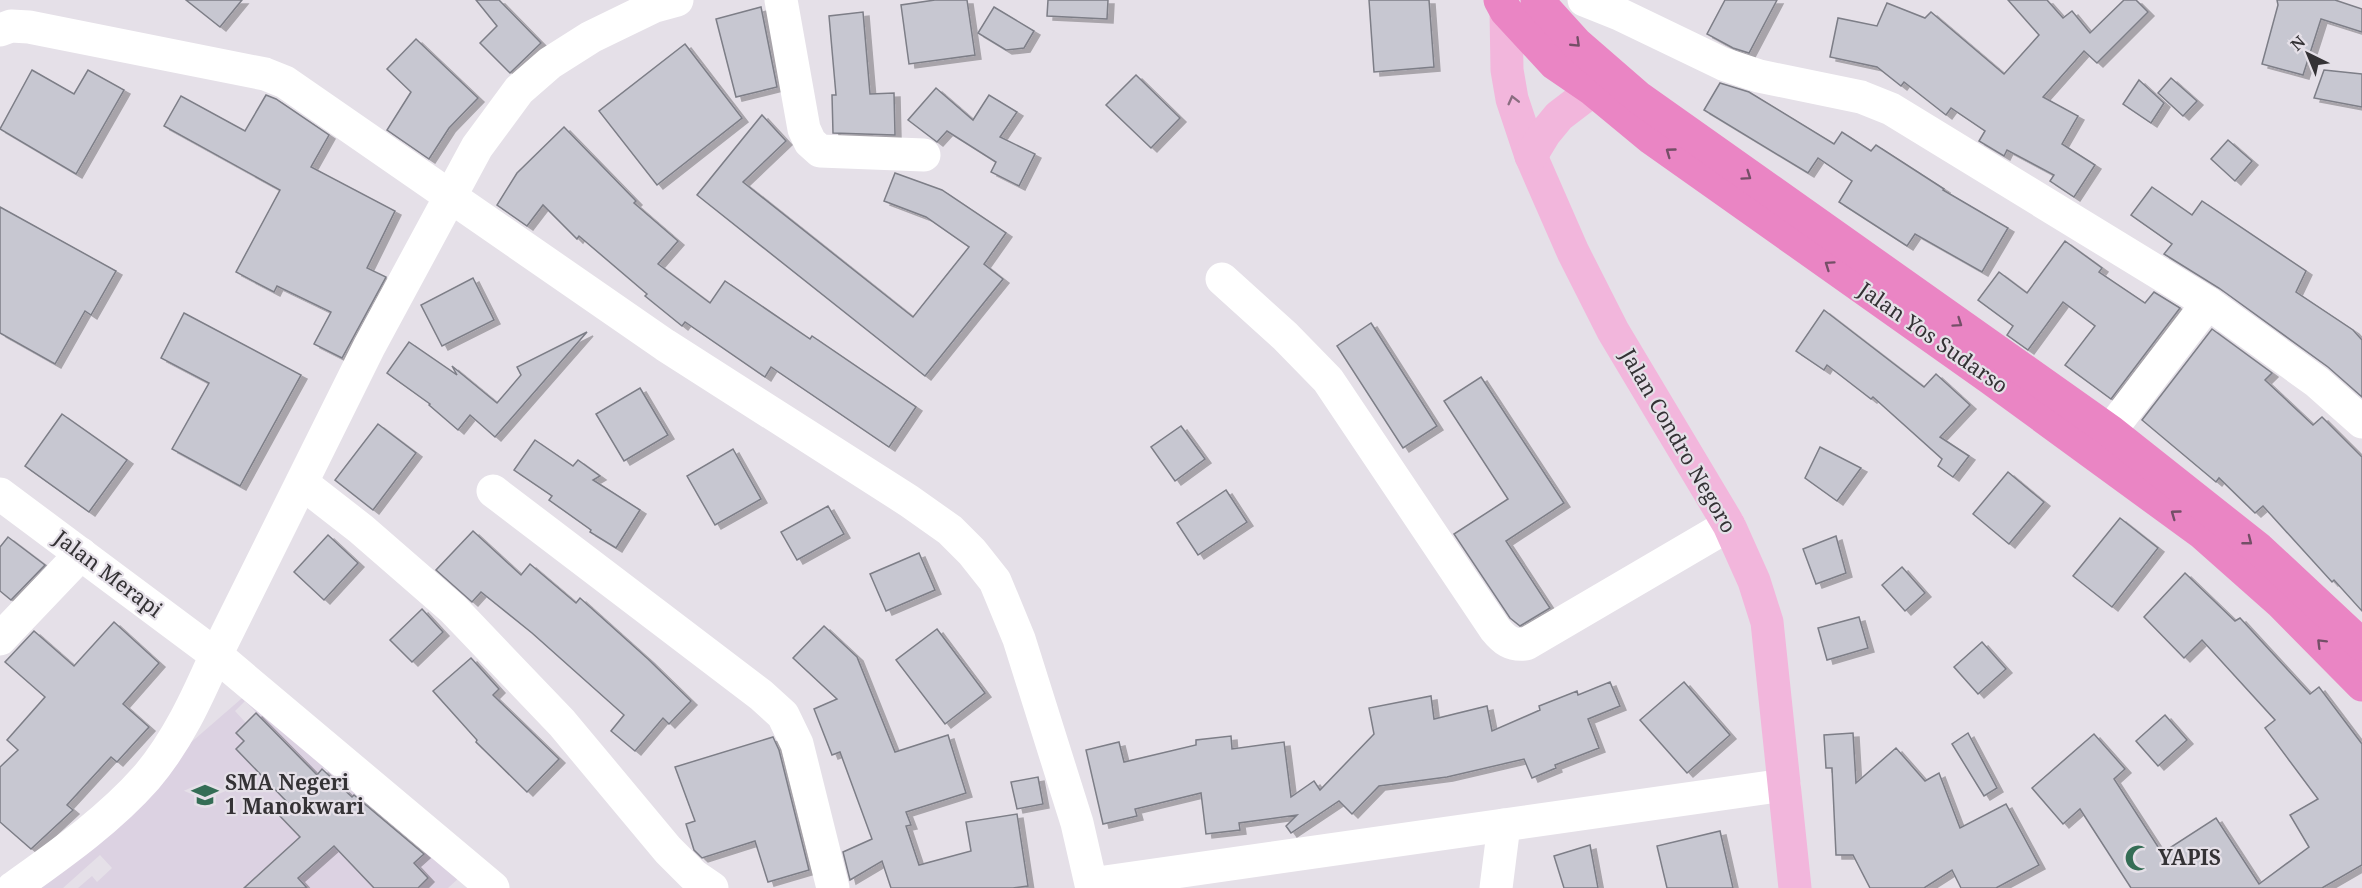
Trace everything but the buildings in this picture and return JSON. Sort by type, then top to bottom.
[{"type":"highway","name":"Jalan Yos Sudarso","points":[[1537,0],[1577,44],[1638,97],[1749,177],[1915,309],[1990,378],[2202,533],[2281,603],[2362,685]]},
{"type":"highway","name":"Jalan Yos Sudarso","points":[[1503,6],[1555,64],[1593,90],[1660,145],[2110,431],[2259,549],[2362,645]]},
{"type":"main road","name":"Jalan Condro Negoro","points":[[1503,6],[1507,70],[1512,99],[1531,156],[1573,252],[1613,330],[1729,525],[1754,581],[1767,622],[1795,888]]},
{"type":"main road","points":[[1531,156],[1559,116],[1593,90]]},
{"type":"street","points":[[13,888],[64,852],[105,818],[146,777],[174,738],[200,691],[369,347],[477,147],[519,90],[550,63],[591,37],[655,6],[677,0]]},
{"type":"street","points":[[781,0],[804,129],[810,142],[820,151],[924,155]]},
{"type":"street","points":[[1584,0],[1723,64],[1759,76],[1861,97],[1891,109],[2208,303],[2317,382],[2362,422]]},
{"type":"street","points":[[0,57],[6,28],[28,27],[265,74],[285,82],[665,345],[909,501],[950,530],[972,552],[994,581],[1019,639],[1077,823],[1084,886],[1229,876],[1503,825],[1784,785]]},
{"type":"street","points":[[1222,279],[1329,380],[1495,629],[1504,640],[1511,644],[1526,644],[1729,525]]},
{"type":"street","points":[[2110,431],[2208,303]]},
{"type":"street","points":[[302,483],[361,529],[453,609],[562,723],[668,850],[693,875],[712,888]]},
{"type":"street","points":[[493,491],[761,695],[783,715],[797,744],[833,888]]},
{"type":"street","name":"Jalan Merapi","points":[[0,494],[216,655],[493,888]]},
{"type":"street","points":[[0,639],[81,554]]},
{"type":"street","points":[[1496,888],[1503,825]]},
{"type":"shaded area","name":"SMA Negeri 1 Manokwari","points":[[248,693],[363,783],[460,877],[448,888],[418,888],[428,878],[414,863],[427,851],[365,785],[318,829],[374,888],[307,888],[298,878],[330,849],[317,834],[285,862],[279,856],[244,888],[78,888],[92,876],[97,882],[112,868],[100,855],[63,888],[23,888]],"holes":[[[245,701],[317,775],[324,768],[342,787],[295,831],[277,813],[288,803],[237,749],[244,741],[237,733],[246,723],[235,711]]]},
{"type":"place","name":"SMA Negeri 1 Manokwari","points":[[205,795]]},
{"type":"place","name":"YAPIS","points":[[2138,858]]}]
